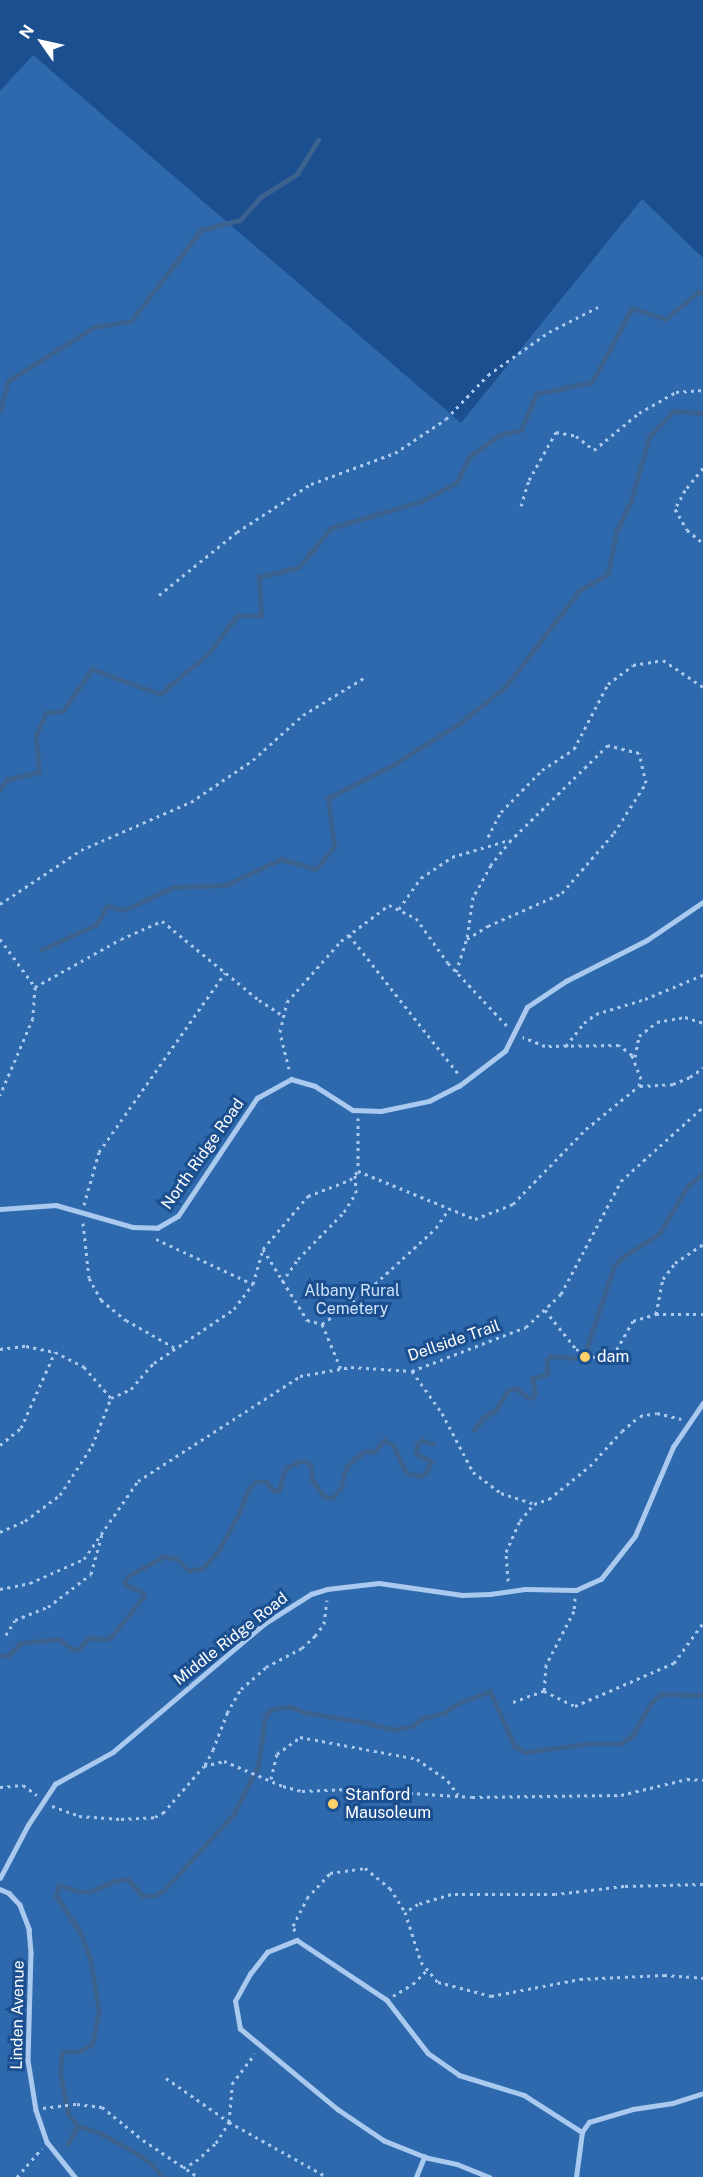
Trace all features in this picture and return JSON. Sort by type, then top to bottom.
[{"type":"lane","points":[[291,1079],[315,1086],[353,1110],[381,1111],[429,1101],[464,1082],[505,1051],[527,1007],[566,981],[647,940],[703,902]]},
{"type":"lane","name":"North Ridge Road","points":[[0,1209],[56,1205],[133,1227],[157,1228],[178,1216],[257,1098],[291,1079]]},
{"type":"lane","name":"Middle Ridge Road","points":[[0,1878],[43,1800],[61,1780],[112,1752],[276,1615],[310,1594],[327,1589],[379,1583],[462,1595],[525,1589],[576,1590],[601,1579],[626,1550],[640,1525],[673,1447],[703,1403]]},
{"type":"lane","name":"Linden Avenue","points":[[0,1889],[9,1893],[20,1905],[29,1929],[31,1953],[28,2060],[36,2110],[47,2142],[75,2177]]},
{"type":"lane","points":[[489,2177],[457,2164],[424,2157],[384,2141],[356,2123],[240,2029],[235,2001],[250,1974],[267,1952],[297,1940],[387,2000],[428,2054],[459,2075],[524,2095],[582,2132]]},
{"type":"lane","points":[[576,2177],[582,2132],[589,2122],[633,2109],[673,2103],[703,2093]]},
{"type":"lane","points":[[416,2177],[424,2157]]},
{"type":"path","points":[[159,595],[237,532],[311,484],[395,453],[446,419],[488,375],[549,332],[598,307]]},
{"type":"path","points":[[521,506],[529,480],[556,432],[576,436],[594,450],[639,413],[676,392],[703,390]]},
{"type":"path","points":[[703,468],[685,489],[675,509],[687,530],[703,543]]},
{"type":"path","points":[[488,837],[501,812],[542,770],[574,749],[608,684],[633,665],[663,660],[703,687]]},
{"type":"path","points":[[0,904],[81,850],[191,802],[253,760],[303,715],[367,676]]},
{"type":"path","points":[[456,972],[467,939],[473,897],[491,865],[511,840],[608,745],[639,753],[646,783],[614,833],[562,893],[488,926],[467,939]]},
{"type":"path","points":[[398,909],[422,879],[452,857],[511,840]]},
{"type":"path","points":[[291,1079],[280,1032],[287,1002],[349,935],[389,905],[416,918],[456,972],[514,1032],[545,1046],[612,1044],[625,1047],[635,1059],[640,1072],[639,1086]]},
{"type":"path","points":[[35,987],[121,939],[162,921],[225,973],[284,1016]]},
{"type":"path","points":[[349,935],[464,1082]]},
{"type":"path","points":[[0,939],[35,987],[33,1018],[0,1095]]},
{"type":"path","points":[[175,1348],[126,1320],[101,1300],[89,1278],[84,1250],[82,1212],[99,1152],[225,973]]},
{"type":"path","points":[[566,1046],[584,1023],[596,1014],[645,999],[703,975]]},
{"type":"path","points":[[635,1059],[639,1036],[657,1022],[685,1017],[703,1023]]},
{"type":"path","points":[[356,1173],[475,1219],[513,1204],[586,1130],[639,1086],[673,1084],[690,1077],[703,1068]]},
{"type":"path","name":"Dellside Trail","points":[[0,1589],[30,1583],[84,1559],[138,1480],[300,1376],[342,1369],[412,1371],[526,1328],[561,1294],[621,1181],[703,1107]]},
{"type":"path","points":[[282,1282],[298,1259],[344,1212],[356,1192],[359,1110]]},
{"type":"path","points":[[0,1532],[25,1521],[60,1495],[92,1446],[111,1398],[131,1389],[154,1363],[234,1309],[253,1284],[263,1249],[308,1196],[350,1180],[356,1173]]},
{"type":"path","points":[[322,1324],[364,1294],[396,1265],[436,1228],[448,1209]]},
{"type":"path","points":[[154,1237],[253,1284]]},
{"type":"path","points":[[656,1314],[663,1279],[675,1263],[703,1244]]},
{"type":"path","points":[[263,1249],[307,1320],[322,1324]]},
{"type":"path","points":[[544,1311],[576,1349],[593,1357],[613,1356],[633,1321],[656,1314],[703,1314]]},
{"type":"path","points":[[322,1324],[342,1369]]},
{"type":"path","points":[[0,1349],[26,1347],[55,1352],[84,1367],[111,1398]]},
{"type":"path","points":[[0,1445],[21,1428],[55,1352]]},
{"type":"path","points":[[412,1371],[442,1413],[473,1472],[501,1493],[534,1504]]},
{"type":"path","points":[[507,1592],[506,1552],[520,1521],[534,1504],[558,1493],[590,1466],[622,1431],[640,1416],[657,1413],[688,1422]]},
{"type":"path","points":[[6,1635],[15,1620],[48,1607],[91,1574],[104,1530]]},
{"type":"path","points":[[0,1787],[23,1785],[43,1800],[79,1816],[146,1819],[163,1813],[204,1766],[213,1750],[227,1713],[241,1689],[266,1667],[302,1648],[320,1630],[326,1617],[327,1589]]},
{"type":"path","points":[[544,1690],[546,1665],[574,1611],[576,1590]]},
{"type":"path","points":[[513,1702],[544,1690],[574,1706],[598,1697],[675,1663],[703,1623]]},
{"type":"path","points":[[271,1780],[277,1754],[300,1737],[417,1759],[448,1781],[458,1795]]},
{"type":"path","points":[[204,1766],[224,1761],[303,1791],[350,1790],[458,1795],[621,1795],[687,1779],[703,1780]]},
{"type":"path","points":[[297,1940],[294,1926],[307,1898],[330,1873],[365,1868],[390,1888],[405,1912],[421,1962],[438,1982],[491,1996],[580,1979],[664,1975],[703,1978]]},
{"type":"path","points":[[405,1912],[418,1904],[452,1894],[555,1894],[624,1886],[703,1884]]},
{"type":"path","points":[[387,2000],[413,1984],[427,1970]]},
{"type":"path","points":[[183,2168],[196,2161],[216,2143],[229,2122],[232,2084],[250,2057],[262,2048]]},
{"type":"path","points":[[166,2078],[229,2122],[327,2177]]},
{"type":"path","points":[[57,2105],[96,2105],[108,2111],[142,2140],[198,2177]]},
{"type":"path","points":[[17,2177],[47,2142]]},
{"type":"green space","name":"Albany Rural Cemetery","points":[[33,55],[461,423],[642,199],[703,258],[703,2177],[0,2177],[0,91]]},
{"type":"waterway","points":[[0,411],[8,381],[94,327],[131,321],[201,230],[240,220],[261,197],[297,174],[318,140]]},
{"type":"waterway","points":[[0,790],[6,780],[39,772],[36,735],[46,713],[63,711],[92,669],[160,694],[208,654],[237,616],[261,616],[259,577],[299,567],[331,528],[422,501],[457,482],[469,457],[499,435],[521,430],[536,394],[592,382],[632,308],[666,319],[698,292],[703,293]]},
{"type":"waterway","points":[[41,950],[97,924],[107,906],[124,910],[174,887],[226,885],[281,859],[316,869],[334,847],[328,798],[393,765],[460,723],[506,686],[580,590],[608,574],[616,532],[631,501],[649,437],[673,411],[703,413]]},
{"type":"waterway","points":[[474,1430],[484,1417],[496,1410],[508,1390],[516,1388],[529,1398],[533,1397],[535,1393],[532,1379],[547,1374],[547,1360],[550,1356],[577,1358],[584,1356],[614,1266],[624,1256],[659,1234],[687,1187],[703,1173]]},
{"type":"waterway","points":[[0,1655],[8,1656],[21,1643],[59,1639],[73,1650],[78,1649],[89,1638],[107,1639],[112,1636],[144,1596],[140,1591],[126,1586],[124,1582],[128,1576],[165,1556],[177,1559],[189,1571],[203,1568],[219,1550],[239,1513],[248,1490],[255,1482],[266,1482],[273,1490],[279,1491],[285,1469],[298,1462],[307,1462],[311,1465],[313,1481],[324,1496],[332,1498],[340,1489],[346,1468],[354,1459],[366,1451],[374,1452],[384,1440],[394,1445],[404,1469],[409,1474],[421,1476],[426,1473],[431,1462],[416,1454],[417,1445],[422,1440],[433,1444]]},
{"type":"waterway","points":[[162,2177],[151,2164],[137,2154],[99,2133],[77,2126],[68,2114],[60,2073],[62,2052],[80,2051],[92,2044],[99,2012],[90,1959],[79,1931],[56,1896],[59,1885],[80,1892],[89,1892],[115,1881],[128,1879],[143,1896],[154,1896],[164,1890],[233,1815],[258,1766],[265,1717],[270,1710],[291,1707],[307,1713],[363,1722],[394,1730],[412,1726],[423,1718],[444,1713],[459,1703],[490,1691],[515,1746],[525,1752],[585,1744],[620,1744],[632,1736],[651,1703],[661,1694],[703,1695]]},
{"type":"waterway","points":[[68,2144],[77,2126]]},
{"type":"place","name":"dam","points":[[585,1357]]},
{"type":"place","name":"Stanford Mausoleum","points":[[333,1804]]}]
